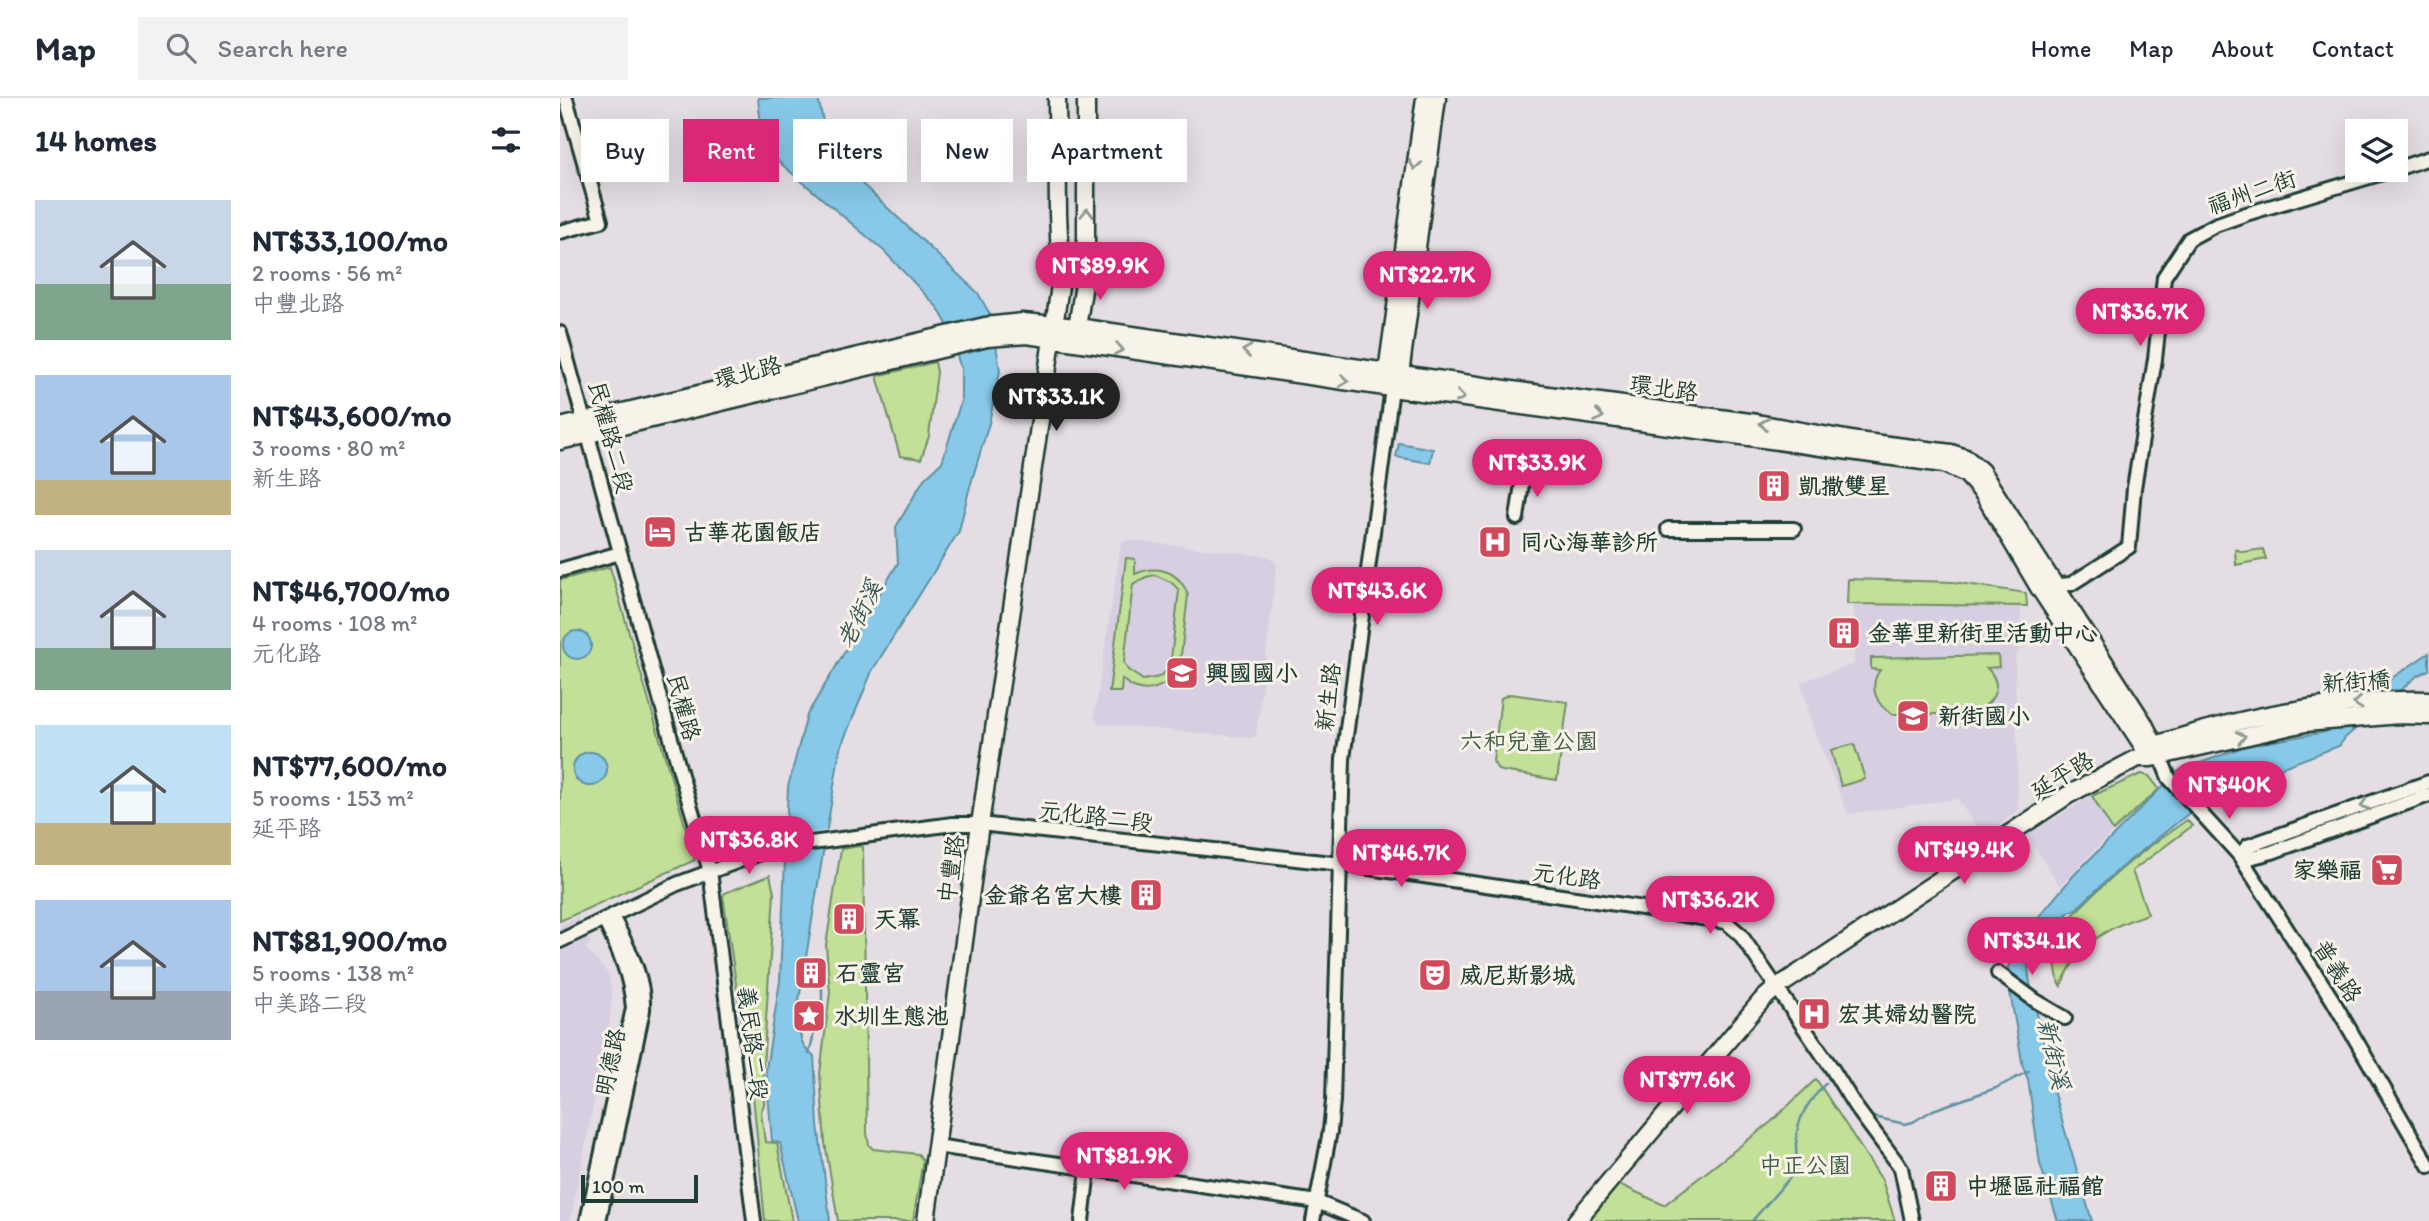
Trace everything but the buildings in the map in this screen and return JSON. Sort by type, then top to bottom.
[{"type":"main road","name":"中豐路","points":[[926,1221],[980,824],[1061,279],[1057,98]]},
{"type":"main road","points":[[1052,332],[1077,327],[1086,272],[1086,98]]},
{"type":"main road","name":"新生路","points":[[1393,378],[1425,98]]},
{"type":"main road","points":[[1393,378],[1437,98]]},
{"type":"main road","name":"環北路","points":[[1077,327],[1532,400],[1937,451],[1966,458],[1981,471],[2056,586],[2154,759]]},
{"type":"main road","name":"環北路","points":[[587,428],[916,349],[987,338],[1004,329],[1027,335],[1052,332],[1393,378]]},
{"type":"main road","name":"環北路","points":[[1678,420],[1958,468],[1983,493],[2038,586],[2154,759]]},
{"type":"main road","points":[[560,427],[587,428]]},
{"type":"main road","points":[[560,441],[587,428]]},
{"type":"main road","name":"新街橋","points":[[2304,715],[2421,700]]},
{"type":"main road","name":"延平路","points":[[1576,1221],[1756,1005],[1776,988],[2068,795],[2154,759],[2304,715]]},
{"type":"main road","name":"新街橋","points":[[2304,715],[2429,716]]},
{"type":"street","points":[[560,232],[601,222],[566,99]]},
{"type":"street","name":"福州二街","points":[[2408,165],[2429,158]]},
{"type":"street","name":"福州二街","points":[[2056,586],[2071,584],[2129,547],[2134,488],[2155,359],[2164,277],[2189,239],[2215,225],[2246,214],[2352,182]]},
{"type":"street","name":"民權路二段","points":[[560,333],[620,553]]},
{"type":"street","name":"新生路","points":[[1313,1221],[1331,1131],[1334,1101],[1343,759],[1393,378]]},
{"type":"street","points":[[1517,518],[1523,477]]},
{"type":"street","points":[[1668,529],[1794,529]]},
{"type":"street","points":[[560,570],[620,553]]},
{"type":"street","name":"民權路","points":[[620,553],[710,871]]},
{"type":"street","points":[[2038,586],[2056,586]]},
{"type":"street","name":"普義路","points":[[2154,759],[2195,809],[2239,855],[2332,999],[2429,1166]]},
{"type":"street","points":[[2239,855],[2248,846],[2429,782]]},
{"type":"street","points":[[2239,855],[2253,857],[2272,852],[2429,795]]},
{"type":"street","name":"元化路二段","points":[[710,871],[775,848],[953,824],[980,824],[1341,864]]},
{"type":"street","name":"元化路","points":[[1341,864],[1726,922],[1740,934],[1855,1106],[1901,1168],[1912,1221]]},
{"type":"street","points":[[560,941],[677,884],[710,871]]},
{"type":"street","name":"義民路二段","points":[[710,871],[754,1221]]},
{"type":"street","name":"明德路","points":[[587,1221],[633,1008],[631,982],[608,918]]},
{"type":"street","name":"明德路","points":[[599,1221],[643,1010],[644,993],[635,964],[608,918]]},
{"type":"street","points":[[2003,976],[2036,1001],[2065,1018]]},
{"type":"street","points":[[936,1146],[1317,1202],[1363,1221]]},
{"type":"street","points":[[1082,1221],[1088,1170]]},
{"type":"shaded area","name":"興國國小","points":[[1127,540],[1268,556],[1277,564],[1256,736],[1251,738],[1100,724],[1094,718],[1121,544]]},
{"type":"shaded area","name":"新街國小","points":[[1854,604],[2021,607],[2019,653],[2015,656],[2018,810],[1993,829],[1981,835],[1958,799],[1848,814],[1814,731],[1801,682],[1854,664]]},
{"type":"shaded area","points":[[2092,796],[2113,831],[2060,886],[2027,835]]},
{"type":"shaded area","points":[[577,917],[591,944],[585,947],[609,975],[612,999],[609,1027],[570,1221],[560,1221],[560,925]]},
{"type":"green space","points":[[935,362],[937,372],[929,436],[921,459],[900,456],[877,376]]},
{"type":"green space","points":[[2235,549],[2243,552],[2263,549],[2266,559],[2236,565]]},
{"type":"green space","points":[[1126,558],[1135,559],[1135,574],[1152,570],[1167,572],[1179,580],[1188,595],[1179,673],[1158,687],[1144,690],[1129,685],[1122,679],[1121,692],[1109,692]],"holes":[[[1155,575],[1171,582],[1179,590],[1170,668],[1159,677],[1143,680],[1128,670],[1124,663],[1133,584]]]},
{"type":"green space","points":[[610,567],[695,860],[560,921],[560,580]]},
{"type":"green space","points":[[1848,579],[1953,582],[2026,593],[2027,606],[1847,604]]},
{"type":"green space","points":[[1998,655],[1999,667],[1987,668],[1996,683],[1993,696],[1983,707],[1968,714],[1893,714],[1878,701],[1874,689],[1880,670],[1871,669],[1871,658]]},
{"type":"green space","name":"六和兒童公園","points":[[1510,694],[1568,702],[1557,780],[1498,770],[1493,761],[1501,698]]},
{"type":"green space","points":[[1854,744],[1865,779],[1841,786],[1831,750]]},
{"type":"green space","points":[[2141,774],[2149,776],[2159,789],[2113,831],[2092,796]]},
{"type":"green space","points":[[2187,820],[2192,826],[2132,871],[2148,914],[2119,925],[2095,939],[2076,959],[2061,986],[2051,940],[2114,875]]},
{"type":"green space","points":[[863,847],[867,1133],[869,1145],[873,1149],[918,1154],[923,1160],[913,1221],[838,1221],[825,1143],[820,1074],[830,992],[826,945],[841,849]]},
{"type":"green space","points":[[770,875],[774,893],[763,1069],[764,1104],[761,1112],[765,1142],[777,1143],[792,1221],[765,1221],[754,1105],[723,896]]},
{"type":"green space","name":"中正公園","points":[[1816,1079],[1882,1180],[1895,1221],[1589,1221],[1619,1184],[1664,1205],[1771,1122]]},
{"type":"water","points":[[758,98],[818,98],[823,119],[793,119],[793,174],[779,162],[779,119],[760,119]]},
{"type":"water","points":[[803,182],[860,182],[978,293],[992,318],[1000,371],[989,423],[959,531],[872,671],[840,749],[798,1006],[802,1041],[808,1052],[814,1056],[818,1124],[830,1221],[798,1221],[780,1143],[772,1141],[766,1069],[780,981],[788,787],[807,715],[898,563],[896,527],[924,479],[942,462],[961,401],[961,369],[948,326],[938,308],[884,251]]},
{"type":"water","points":[[1399,443],[1433,449],[1430,463],[1396,457]]},
{"type":"water","points":[[577,631],[587,635],[591,645],[587,655],[577,659],[567,655],[563,645],[567,635]]},
{"type":"water","name":"新街溪","points":[[2429,653],[2429,670],[2417,676],[2339,746],[2270,772],[2253,773],[2227,783],[2119,869],[2076,909],[2069,912],[2038,944],[2028,964],[2045,1049],[2046,1067],[2092,1221],[2058,1221],[2040,1164],[2028,1079],[2023,1067],[2010,992],[2008,967],[2014,950],[2025,933],[2074,875],[2178,771],[2246,746],[2325,732],[2389,680]]},
{"type":"water","points":[[590,752],[602,757],[607,769],[602,781],[590,786],[578,781],[573,769],[578,757]]},
{"type":"pier","points":[[829,830],[827,848],[781,855],[782,838]]},
{"type":"waterway","points":[[809,1054],[822,1000],[822,984]]},
{"type":"waterway","points":[[1874,1117],[1905,1124],[1913,1122],[1933,1110],[1996,1088],[2029,1071]]},
{"type":"waterway","points":[[1752,1221],[1794,1173],[1798,1126],[1809,1103],[1826,1083]]},
{"type":"place","name":"凱撒雙星","points":[[1774,486]]},
{"type":"place","name":"古華花園飯店","points":[[660,532]]},
{"type":"place","name":"同心海華診所","points":[[1495,542]]},
{"type":"place","name":"金華里新街里活動中心","points":[[1844,633]]},
{"type":"place","name":"興國國小","points":[[1182,673]]},
{"type":"place","name":"新街國小","points":[[1913,716]]},
{"type":"place","name":"家樂福","points":[[2387,870]]},
{"type":"place","name":"金爺名宮大樓","points":[[1146,895]]},
{"type":"place","name":"天冪","points":[[849,919]]},
{"type":"place","name":"石靈宮","points":[[811,973]]},
{"type":"place","name":"威尼斯影城","points":[[1435,975]]},
{"type":"place","name":"宏其婦幼醫院","points":[[1814,1014]]},
{"type":"place","name":"水圳生態池","points":[[809,1016]]},
{"type":"place","name":"中壢區社福館","points":[[1941,1186]]},
{"type":"water label","name":"老街溪","points":[[859,614]]}]
